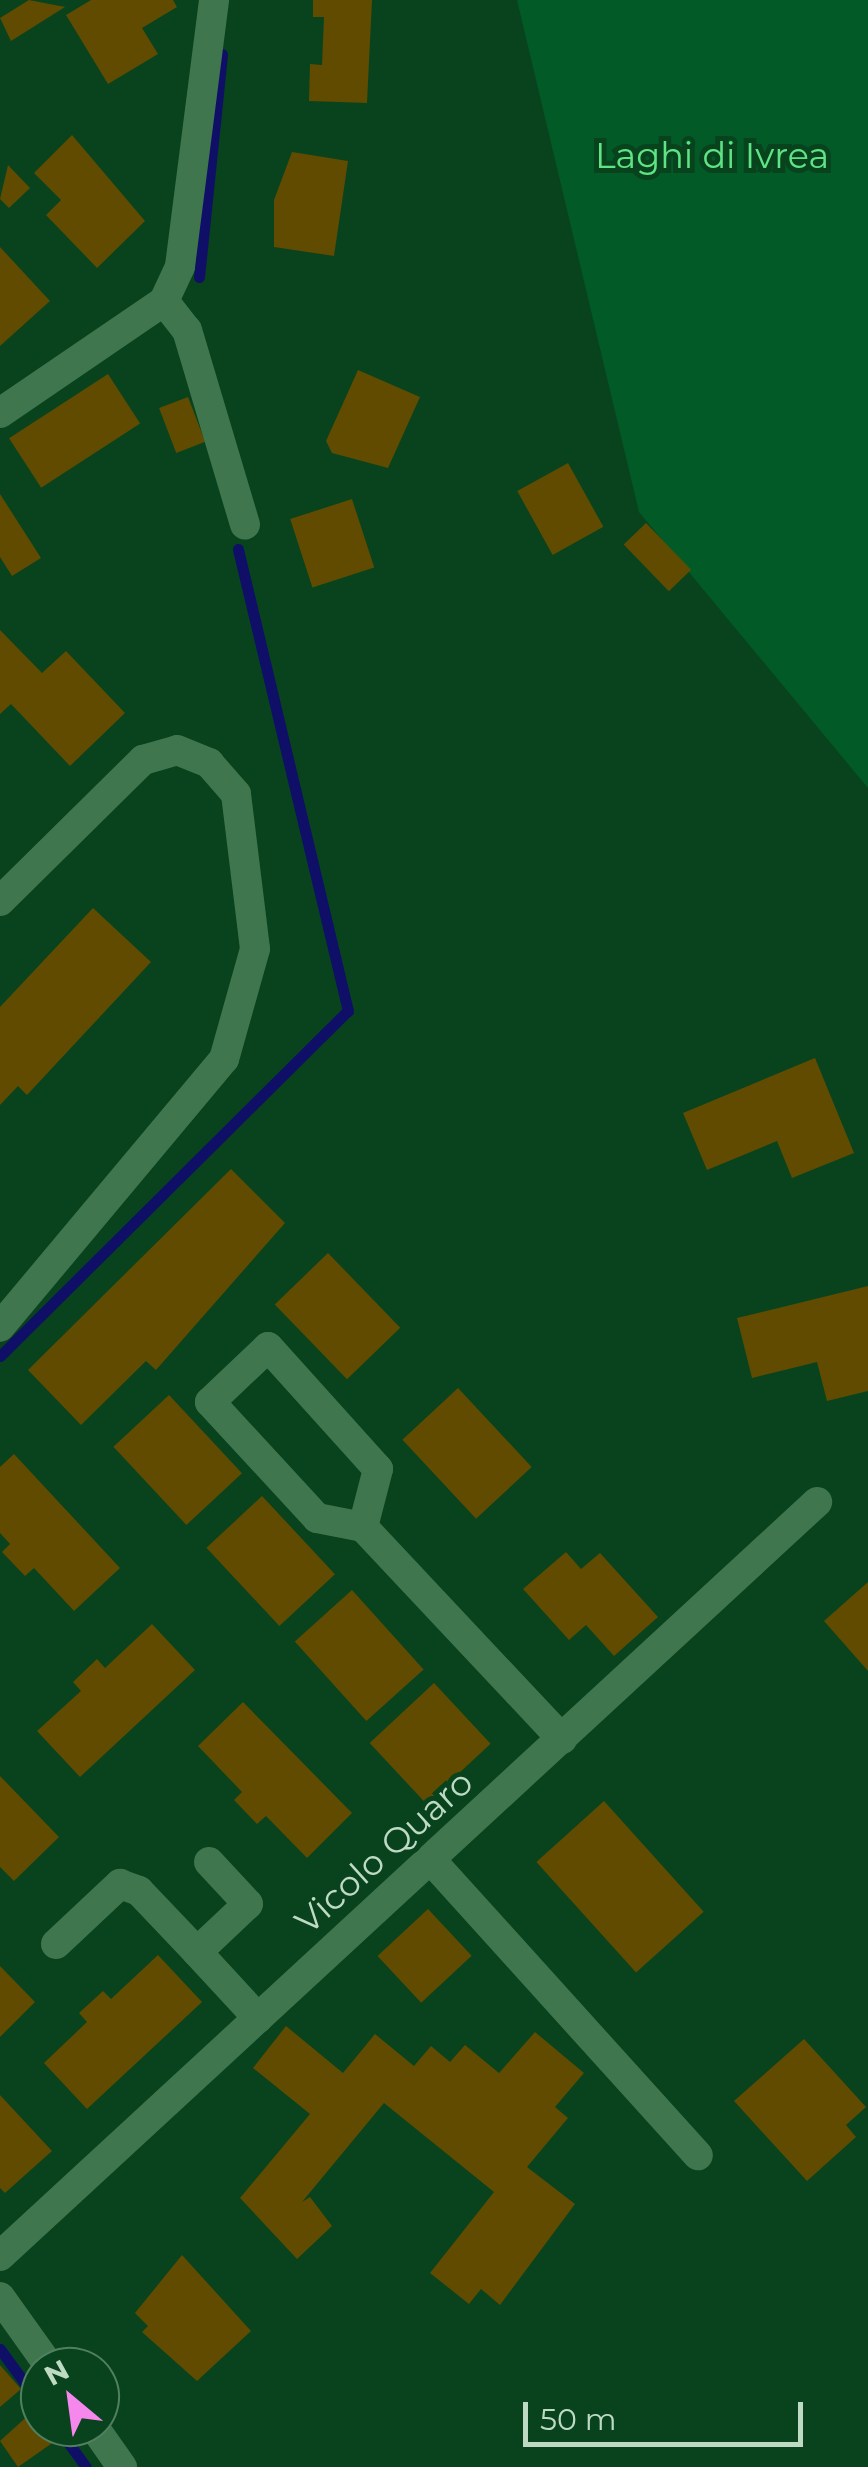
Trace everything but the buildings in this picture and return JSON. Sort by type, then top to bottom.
[{"type":"street","points":[[0,413],[164,301],[180,266],[214,0]]},
{"type":"street","points":[[164,301],[187,330],[245,525]]},
{"type":"street","points":[[0,901],[143,760],[177,750],[210,764],[236,794],[255,950],[224,1059],[0,1327]]},
{"type":"street","points":[[364,1527],[378,1469],[268,1347],[210,1402],[317,1518],[364,1527],[562,1739]]},
{"type":"street","name":"Vicolo Quaro","points":[[0,2256],[817,1502]]},
{"type":"street","points":[[431,1860],[698,2156]]},
{"type":"street","points":[[197,1952],[248,1904],[209,1862]]},
{"type":"street","points":[[56,1944],[120,1884],[140,1891],[258,2018]]},
{"type":"street","points":[[0,2297],[36,2347]]},
{"type":"green space","name":"Laghi di Ivrea","points":[[517,0],[868,0],[868,788],[639,512]]},
{"type":"waterway","points":[[199,277],[222,54]]},
{"type":"waterway","points":[[0,1356],[348,1011],[238,549]]},
{"type":"waterway","points":[[0,2349],[20,2376]]},
{"type":"waterway","points":[[72,2447],[86,2467]]}]
